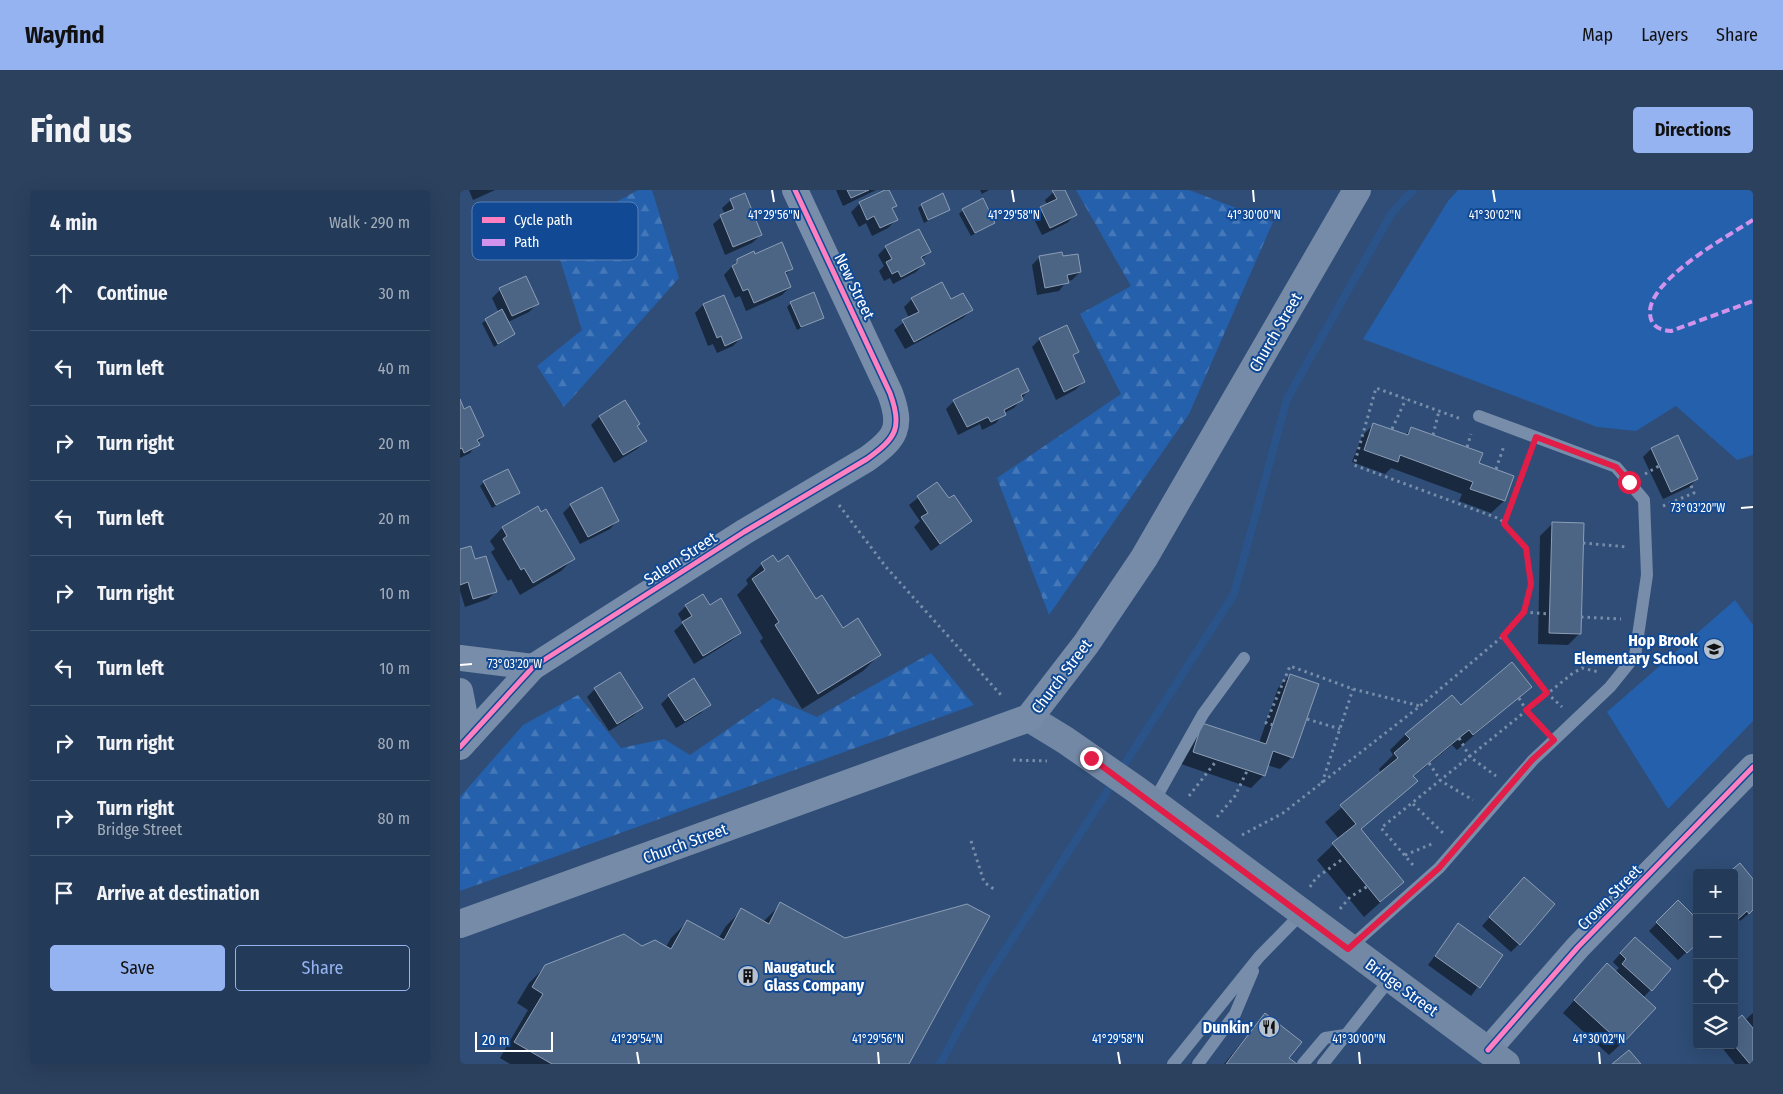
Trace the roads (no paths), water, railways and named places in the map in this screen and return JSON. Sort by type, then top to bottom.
[{"type":"main road","name":"Church Street","points":[[460,924],[1030,718],[1086,644],[1144,558],[1357,190]]},
{"type":"main road","name":"Bridge Street","points":[[1030,718],[1304,902],[1348,949],[1497,1057]]},
{"type":"street","name":"New Street","points":[[795,190],[890,393]]},
{"type":"street","name":"Salem Street","points":[[465,742],[533,667],[744,532],[886,446],[896,430],[897,412],[890,393]]},
{"type":"street","points":[[460,658],[533,667]]},
{"type":"street","points":[[460,691],[465,742]]},
{"type":"street","name":"Crown Street","points":[[1497,1057],[1578,947],[1753,767]]},
{"type":"lane","points":[[1348,949],[1426,879],[1457,847],[1510,785],[1619,676],[1635,656],[1647,575],[1644,500],[1616,467],[1479,416]]},
{"type":"lane","points":[[1145,797],[1244,658]]},
{"type":"lane","points":[[1173,1064],[1304,902]]},
{"type":"lane","points":[[1198,1064],[1235,1014],[1259,957]]},
{"type":"lane","points":[[1323,1064],[1390,979]]},
{"type":"lane","points":[[1303,1064],[1324,1038],[1345,1035]]},
{"type":"waterway","points":[[940,1064],[982,986],[1234,594],[1287,399],[1391,214],[1413,190]]},
{"type":"place","name":"Hop Brook Elementary School","points":[[1714,649]]},
{"type":"place","name":"Naugatuck Glass Company","points":[[748,976]]},
{"type":"place","name":"Dunkin'","points":[[1269,1027]]}]
